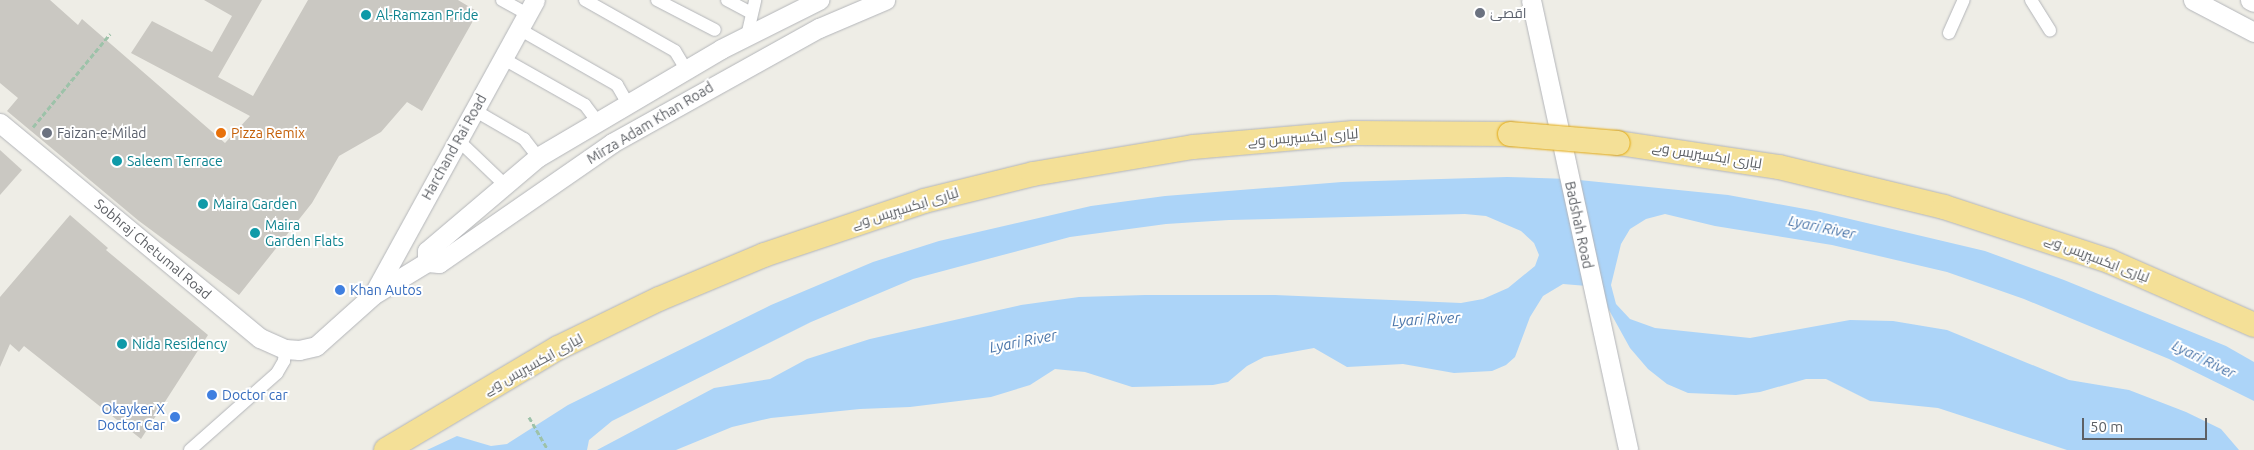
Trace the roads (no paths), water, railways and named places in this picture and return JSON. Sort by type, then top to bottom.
[{"type":"highway","name":"لیاری ایکسپریس وے","points":[[386,450],[558,348],[659,299],[764,255],[924,201],[1032,174],[1193,146],[1353,133],[1510,134],[1618,142],[1779,167],[1953,210],[2109,261],[2254,325]]},
{"type":"main road","name":"Mirza Adam Khan Road","points":[[427,262],[427,251],[504,183],[538,157],[686,69],[819,0]]},
{"type":"main road","name":"Mirza Adam Khan Road","points":[[316,346],[373,295],[427,262],[439,263],[629,133],[819,28],[884,0]]},
{"type":"main road","name":"Badshah Road","points":[[1532,0],[1628,449]]},
{"type":"main road","points":[[2193,0],[2254,32]]},
{"type":"main road","points":[[2250,0],[2254,2]]},
{"type":"main road","name":"Harchand Rai Road","points":[[373,295],[527,14]]},
{"type":"main road","name":"Sobhraj Chetumal Road","points":[[0,123],[260,338],[285,349],[299,350],[316,346]]},
{"type":"street","points":[[502,0],[527,14],[617,85],[628,104]]},
{"type":"street","points":[[585,0],[675,51],[686,69]]},
{"type":"street","points":[[657,0],[715,30]]},
{"type":"street","points":[[727,0],[753,6],[747,36]]},
{"type":"street","points":[[1949,33],[1964,0]]},
{"type":"street","points":[[2031,0],[2050,31]]},
{"type":"street","points":[[502,58],[585,105],[598,122]]},
{"type":"street","points":[[474,110],[524,139],[538,157]]},
{"type":"street","points":[[458,140],[504,183]]},
{"type":"street","points":[[190,450],[278,373],[284,361],[285,349]]},
{"type":"water","name":"Lyari River","points":[[1507,177],[1569,179],[1728,195],[1816,211],[1985,251],[2064,280],[2226,346],[2254,362],[2254,401],[2169,359],[2024,299],[1947,272],[1832,245],[1715,226],[1665,214],[1646,219],[1630,229],[1621,244],[1611,285],[1616,304],[1630,319],[1655,328],[1750,338],[1850,320],[1893,321],[1947,330],[2069,380],[2129,390],[2186,412],[2221,429],[2239,450],[2067,450],[1938,408],[1870,401],[1826,379],[1806,379],[1760,392],[1736,395],[1688,393],[1667,384],[1648,369],[1630,348],[1604,301],[1587,286],[1563,284],[1543,296],[1530,317],[1515,357],[1506,365],[1492,371],[1454,373],[1403,364],[1347,367],[1314,348],[1264,357],[1247,366],[1228,382],[1213,385],[1132,387],[1085,372],[1055,369],[1030,385],[991,397],[910,407],[860,409],[771,418],[732,427],[676,450],[597,450],[714,388],[770,379],[807,359],[870,339],[1021,305],[1079,297],[1145,295],[1275,295],[1461,303],[1483,299],[1508,288],[1535,266],[1539,255],[1534,243],[1521,231],[1486,216],[1465,214],[1229,220],[1166,224],[1070,237],[913,279],[811,322],[612,421],[589,440],[587,450],[427,450],[457,436],[491,446],[507,444],[568,405],[771,305],[873,262],[939,241],[1091,206],[1165,196],[1342,182]]},
{"type":"place","name":"اقصیٰ","points":[[1480,13]]},
{"type":"place","name":"Al-Ramzan Pride","points":[[366,15]]},
{"type":"place","name":"Faizan-e-Milad","points":[[47,133]]},
{"type":"place","name":"Pizza Remix","points":[[221,133]]},
{"type":"place","name":"Saleem Terrace","points":[[117,161]]},
{"type":"place","name":"Maira Garden","points":[[203,204]]},
{"type":"place","name":"Maira Garden Flats","points":[[255,233]]},
{"type":"place","name":"Khan Autos","points":[[340,290]]},
{"type":"place","name":"Nida Residency","points":[[122,344]]},
{"type":"place","name":"Doctor car","points":[[212,395]]},
{"type":"place","name":"Okayker X Doctor Car","points":[[175,417]]}]
